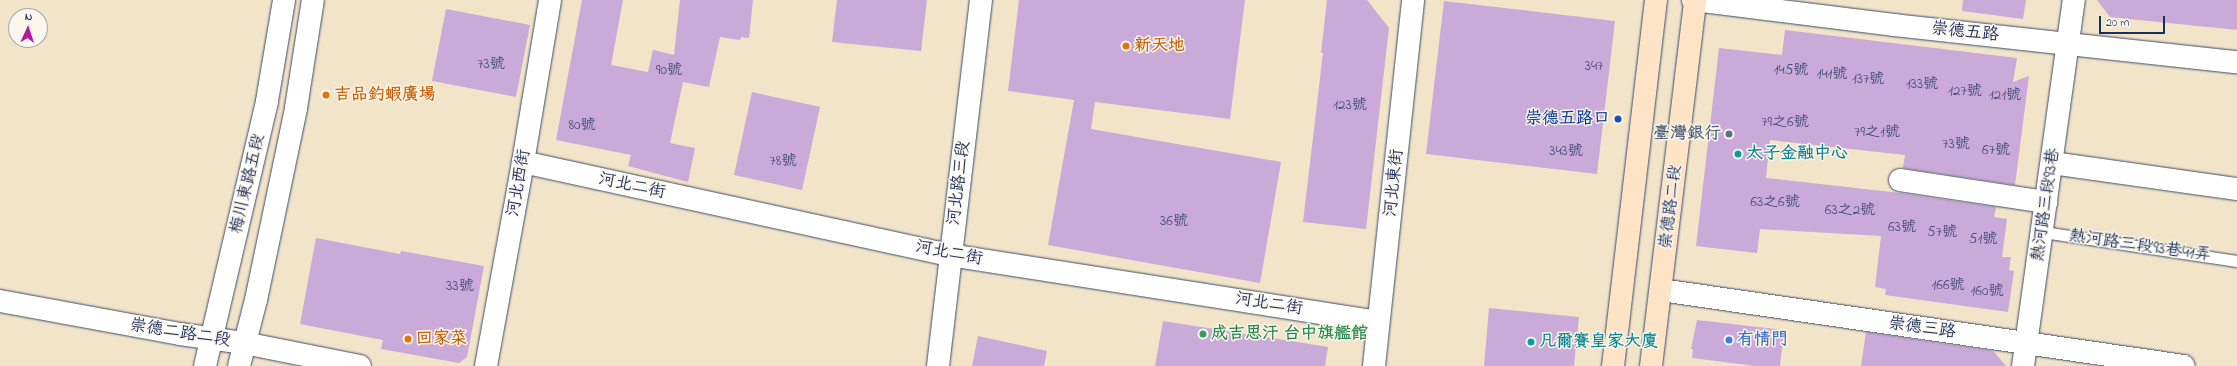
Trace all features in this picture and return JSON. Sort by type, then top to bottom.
[{"type":"main road","points":[[1613,366],[1656,0]]},
{"type":"main road","name":"崇德路二段","points":[[1651,366],[1694,0]]},
{"type":"street","name":"梅川東路五段","points":[[205,366],[267,101],[284,0]]},
{"type":"street","name":"梅川東路五段","points":[[239,366],[256,300],[296,108],[313,0]]},
{"type":"street","name":"河北西街","points":[[486,366],[523,162],[550,0]]},
{"type":"street","name":"河北路三段","points":[[938,366],[981,0]]},
{"type":"street","name":"河北東街","points":[[1374,366],[1413,0]]},
{"type":"street","name":"崇德五路","points":[[1694,0],[1894,25],[2237,62]]},
{"type":"street","name":"熱河路三段93巷","points":[[2023,366],[2043,232],[2067,43],[2074,0]]},
{"type":"street","name":"河北二街","points":[[523,162],[950,255],[1378,322]]},
{"type":"street","points":[[2052,162],[2237,189]]},
{"type":"street","points":[[1900,180],[2046,202]]},
{"type":"street","name":"崇德三路","points":[[1661,290],[2184,366]]},
{"type":"street","name":"崇德二路二段","points":[[0,301],[180,334],[244,343],[360,366]]},
{"type":"lane","name":"熱河路三段93巷41弄","points":[[2043,232],[2237,261]]},
{"type":"building","points":[[582,0],[623,0],[611,65],[648,72],[653,50],[674,55],[680,0],[753,0],[749,38],[741,37],[740,40],[720,37],[709,87],[683,82],[670,143],[695,148],[688,182],[628,166],[631,155],[556,140]]},
{"type":"building","points":[[837,0],[927,0],[921,51],[832,42]]},
{"type":"building","points":[[1019,0],[1245,0],[1230,119],[1095,102],[1091,129],[1281,162],[1260,283],[1048,245],[1074,100],[1008,91]]},
{"type":"building","points":[[1327,0],[1367,0],[1389,28],[1366,229],[1303,222],[1323,53],[1321,53]]},
{"type":"building","points":[[1963,0],[2026,0],[2023,19],[1962,11]]},
{"type":"building","points":[[2097,0],[2237,0],[2237,30],[2110,17]]},
{"type":"building","points":[[1444,1],[1615,21],[1597,174],[1426,154]]},
{"type":"building","points":[[446,9],[530,25],[516,97],[432,81]]},
{"type":"building","points":[[1785,30],[2017,58],[2013,82],[2029,76],[2015,185],[1903,168],[1905,155],[1770,140],[1766,178],[1900,193],[1996,207],[1994,217],[2007,219],[2002,257],[2011,257],[2009,270],[2014,271],[2008,312],[1885,295],[1886,289],[1875,287],[1881,236],[1760,229],[1757,253],[1696,246],[1719,48],[1782,55]]},
{"type":"building","points":[[752,92],[820,107],[802,190],[734,175]]},
{"type":"building","points":[[316,238],[400,254],[401,251],[484,266],[467,357],[459,363],[381,349],[383,340],[300,324]]},
{"type":"building","name":"凡爾賽皇家大廈","points":[[1489,308],[1579,317],[1574,366],[1484,366]]},
{"type":"building","points":[[1697,320],[1784,330],[1780,366],[1755,366],[1692,358],[1693,349],[1691,349]]},
{"type":"building","name":"成吉思汗 台中旗艦館","points":[[1163,321],[1328,347],[1325,366],[1155,366]]},
{"type":"building","points":[[1866,332],[1993,351],[2006,366],[1861,366]]},
{"type":"building","points":[[978,336],[1047,351],[1044,366],[972,366]]},
{"type":"place","name":"新天地","points":[[1126,46]]},
{"type":"place","name":"吉品釣蝦廣場","points":[[326,95]]},
{"type":"place","name":"崇德五路口","points":[[1618,119]]},
{"type":"place","name":"臺灣銀行","points":[[1729,134]]},
{"type":"place","name":"太子金融中心","points":[[1738,154]]},
{"type":"place","name":"成吉思汗 台中旗艦館","points":[[1203,334]]},
{"type":"place","name":"回家菜","points":[[408,339]]},
{"type":"place","name":"有情門","points":[[1729,340]]},
{"type":"place","name":"凡爾賽皇家大廈","points":[[1531,342]]}]
